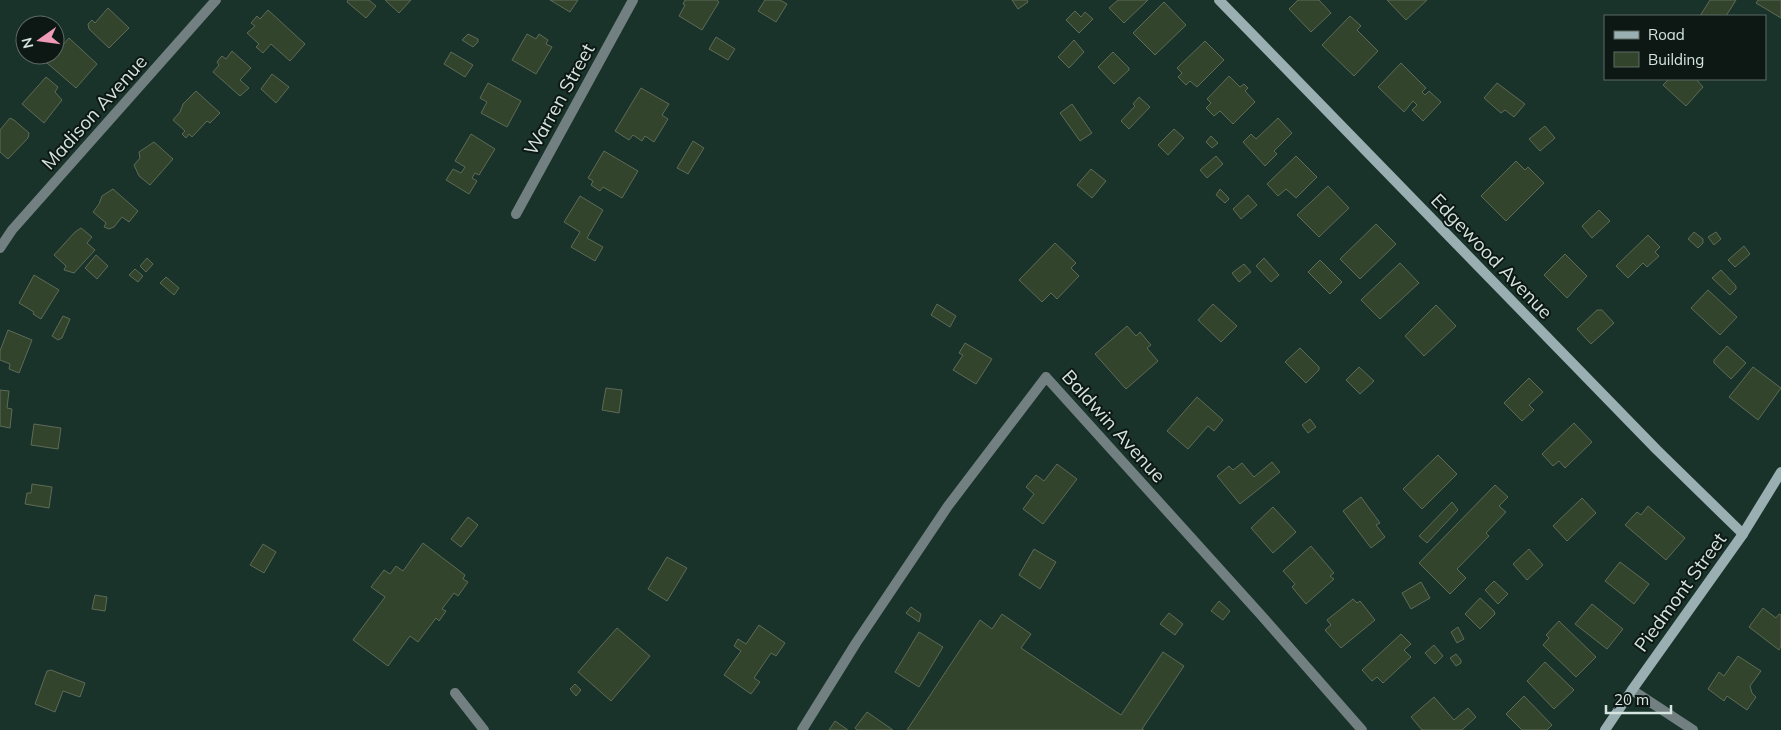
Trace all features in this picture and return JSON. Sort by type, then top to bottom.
[{"type":"street","name":"Madison Avenue","points":[[0,248],[12,230],[216,0]]},
{"type":"street","name":"Warren Street","points":[[516,214],[633,0]]},
{"type":"street","name":"Edgewood Avenue","points":[[1219,0],[1650,443],[1742,534]]},
{"type":"street","name":"Baldwin Avenue","points":[[802,730],[856,643],[948,506],[1046,377],[1362,730]]},
{"type":"street","name":"Piedmont Street","points":[[1605,730],[1742,534],[1781,472]]},
{"type":"street","points":[[1632,690],[1693,730]]},
{"type":"street","points":[[455,693],[484,730]]},
{"type":"building","points":[[348,0],[369,0],[376,6],[366,18],[347,2]]},
{"type":"building","points":[[385,0],[411,0],[399,13]]},
{"type":"building","points":[[550,0],[578,0],[570,12]]},
{"type":"building","points":[[685,0],[717,0],[719,2],[702,30],[679,16],[685,5],[683,4]]},
{"type":"building","points":[[765,0],[780,0],[787,4],[776,22],[758,11]]},
{"type":"building","points":[[1012,0],[1027,0],[1028,2],[1018,9]]},
{"type":"building","points":[[1118,0],[1148,0],[1124,23],[1109,8]]},
{"type":"building","points":[[1298,0],[1319,0],[1331,13],[1311,32],[1289,9]]},
{"type":"building","points":[[1387,0],[1427,0],[1406,20]]},
{"type":"building","points":[[1710,0],[1736,0],[1727,15],[1701,15]]},
{"type":"building","points":[[1758,0],[1781,0],[1781,18],[1756,3]]},
{"type":"building","points":[[1164,2],[1186,25],[1155,55],[1133,33]]},
{"type":"building","points":[[108,8],[129,28],[109,48],[89,29],[88,24],[92,20],[95,23]]},
{"type":"building","points":[[268,10],[305,44],[290,61],[271,44],[263,53],[256,47],[259,44],[247,33],[255,26],[251,23],[257,16],[260,19]]},
{"type":"building","points":[[1075,11],[1081,17],[1085,12],[1093,19],[1079,33],[1066,20]]},
{"type":"building","points":[[1350,16],[1361,26],[1357,30],[1378,51],[1354,76],[1322,45]]},
{"type":"building","points":[[468,34],[478,39],[478,42],[473,47],[462,40]]},
{"type":"building","points":[[527,34],[536,39],[539,34],[548,40],[546,44],[552,47],[536,74],[512,60]]},
{"type":"building","points":[[716,37],[735,49],[728,60],[709,49]]},
{"type":"building","points":[[69,38],[97,64],[76,88],[49,65],[65,65],[65,43]]},
{"type":"building","points":[[1074,40],[1084,52],[1069,68],[1058,57]]},
{"type":"building","points":[[1205,41],[1224,60],[1197,87],[1190,81],[1186,85],[1178,77],[1182,73],[1177,68]]},
{"type":"building","points":[[232,51],[251,68],[240,80],[249,88],[240,96],[213,72],[219,65],[217,62],[221,57],[226,59]]},
{"type":"building","points":[[451,52],[473,65],[465,77],[444,64]]},
{"type":"building","points":[[1113,52],[1129,68],[1114,84],[1098,67]]},
{"type":"building","points":[[1401,63],[1426,88],[1422,92],[1425,95],[1429,91],[1441,102],[1423,121],[1412,110],[1417,105],[1413,101],[1404,112],[1378,87]]},
{"type":"building","points":[[272,74],[289,87],[276,103],[261,89]]},
{"type":"building","points":[[1229,76],[1240,87],[1244,84],[1248,88],[1245,91],[1255,102],[1233,124],[1220,111],[1214,116],[1206,108],[1211,103],[1207,99]]},
{"type":"building","points":[[46,77],[58,87],[55,92],[62,100],[44,123],[22,104]]},
{"type":"building","points":[[1668,80],[1697,80],[1703,87],[1686,106],[1663,85]]},
{"type":"building","points":[[488,83],[521,101],[507,127],[481,113],[487,102],[480,98]]},
{"type":"building","points":[[1497,83],[1525,104],[1514,117],[1505,110],[1501,113],[1484,98]]},
{"type":"building","points":[[641,88],[669,104],[662,115],[668,119],[654,142],[645,136],[642,141],[633,135],[629,140],[615,131]]},
{"type":"building","points":[[196,91],[220,113],[210,123],[207,121],[192,137],[189,134],[186,138],[182,134],[185,131],[173,120],[180,112],[183,104]]},
{"type":"building","points":[[1139,97],[1150,107],[1129,129],[1121,121],[1135,106],[1133,104]]},
{"type":"building","points":[[1072,104],[1092,133],[1080,141],[1060,113]]},
{"type":"building","points":[[10,118],[29,133],[28,138],[8,159],[0,152],[0,130]]},
{"type":"building","points":[[1278,118],[1292,133],[1274,151],[1277,154],[1265,166],[1243,142],[1251,134],[1256,139]]},
{"type":"building","points":[[1545,126],[1555,138],[1540,151],[1529,139]]},
{"type":"building","points":[[1174,129],[1184,138],[1168,155],[1158,145]]},
{"type":"building","points":[[471,134],[495,149],[479,175],[475,173],[472,178],[477,181],[469,194],[446,180],[453,169],[461,173],[465,167],[455,161]]},
{"type":"building","points":[[1211,136],[1218,143],[1212,148],[1206,142]]},
{"type":"building","points":[[693,141],[704,148],[688,174],[677,168]]},
{"type":"building","points":[[154,142],[173,159],[150,185],[139,176],[134,165],[140,158],[139,152]]},
{"type":"building","points":[[604,151],[638,171],[622,198],[603,187],[600,191],[591,185],[593,181],[588,178]]},
{"type":"building","points":[[1216,156],[1223,164],[1207,178],[1200,170]]},
{"type":"building","points":[[1296,156],[1317,177],[1296,198],[1286,189],[1278,196],[1267,184]]},
{"type":"building","points":[[1516,161],[1525,170],[1528,167],[1544,183],[1506,221],[1481,196]]},
{"type":"building","points":[[1091,169],[1106,181],[1092,198],[1077,185]]},
{"type":"building","points":[[1328,186],[1349,208],[1319,237],[1297,215]]},
{"type":"building","points":[[113,189],[138,211],[129,222],[122,217],[114,227],[109,229],[104,227],[106,223],[93,212],[102,196]]},
{"type":"building","points":[[1220,189],[1229,199],[1225,203],[1216,195]]},
{"type":"building","points":[[1248,195],[1257,205],[1241,219],[1233,209]]},
{"type":"building","points":[[580,196],[603,210],[587,238],[603,247],[595,261],[571,247],[580,232],[564,222]]},
{"type":"building","points":[[1599,210],[1610,221],[1592,238],[1582,226]]},
{"type":"building","points":[[1376,224],[1396,244],[1360,279],[1340,259]]},
{"type":"building","points":[[81,228],[92,237],[87,243],[95,250],[74,273],[64,270],[66,266],[54,255]]},
{"type":"building","points":[[1694,232],[1703,239],[1703,243],[1698,248],[1688,239]]},
{"type":"building","points":[[1716,232],[1721,239],[1714,245],[1708,237]]},
{"type":"building","points":[[1648,235],[1660,247],[1655,252],[1659,256],[1647,267],[1643,263],[1628,278],[1616,266]]},
{"type":"building","points":[[1055,243],[1076,263],[1071,268],[1079,276],[1057,299],[1051,293],[1042,302],[1019,280]]},
{"type":"building","points":[[1744,246],[1750,254],[1735,267],[1728,260]]},
{"type":"building","points":[[1565,254],[1587,276],[1567,298],[1544,275]]},
{"type":"building","points":[[96,255],[108,266],[97,279],[85,268]]},
{"type":"building","points":[[147,258],[153,264],[146,272],[140,266]]},
{"type":"building","points":[[1264,258],[1279,275],[1271,282],[1256,266]]},
{"type":"building","points":[[1320,260],[1342,282],[1330,294],[1308,272]]},
{"type":"building","points":[[1400,263],[1419,283],[1380,319],[1361,300]]},
{"type":"building","points":[[1244,264],[1251,272],[1239,282],[1232,273]]},
{"type":"building","points":[[135,269],[143,276],[138,282],[129,275]]},
{"type":"building","points":[[1721,270],[1736,286],[1736,289],[1730,295],[1712,278]]},
{"type":"building","points":[[34,275],[59,290],[41,319],[33,314],[34,312],[19,303]]},
{"type":"building","points":[[166,277],[179,288],[174,295],[160,283]]},
{"type":"building","points":[[1708,290],[1737,317],[1720,335],[1691,308]]},
{"type":"building","points":[[937,304],[956,316],[950,327],[931,315]]},
{"type":"building","points":[[1213,304],[1237,326],[1221,342],[1198,320]]},
{"type":"building","points":[[1436,305],[1456,326],[1424,356],[1405,336]]},
{"type":"building","points":[[1597,310],[1602,310],[1614,323],[1591,344],[1577,329]]},
{"type":"building","points":[[63,316],[70,319],[62,338],[58,340],[52,336]]},
{"type":"building","points":[[1127,326],[1136,336],[1140,332],[1151,345],[1147,348],[1158,361],[1126,389],[1095,354]]},
{"type":"building","points":[[8,330],[32,340],[19,373],[9,369],[10,364],[0,360],[0,351]]},
{"type":"building","points":[[965,343],[992,359],[976,384],[953,370],[963,355],[959,353]]},
{"type":"building","points":[[1727,346],[1746,363],[1731,379],[1714,363],[1714,360]]},
{"type":"building","points":[[1300,348],[1319,367],[1319,370],[1306,383],[1285,362]]},
{"type":"building","points":[[1359,367],[1374,381],[1360,394],[1346,380]]},
{"type":"building","points":[[1753,367],[1781,388],[1758,420],[1729,397]]},
{"type":"building","points":[[1529,378],[1543,392],[1529,405],[1534,410],[1522,421],[1504,403]]},
{"type":"building","points":[[606,388],[622,390],[619,413],[602,410]]},
{"type":"building","points":[[0,390],[9,391],[7,408],[12,409],[10,428],[0,426]]},
{"type":"building","points":[[1197,397],[1223,420],[1214,431],[1208,426],[1188,449],[1167,431]]},
{"type":"building","points":[[1310,419],[1316,427],[1308,433],[1302,425]]},
{"type":"building","points":[[1574,423],[1592,442],[1565,468],[1559,461],[1553,466],[1542,454]]},
{"type":"building","points":[[34,424],[61,428],[58,449],[31,445]]},
{"type":"building","points":[[1438,455],[1457,474],[1422,509],[1403,489]]},
{"type":"building","points":[[1272,462],[1280,472],[1240,504],[1217,476],[1229,466],[1233,470],[1242,463],[1254,477]]},
{"type":"building","points":[[1057,464],[1077,479],[1043,524],[1023,509],[1034,494],[1026,487],[1036,475],[1044,481]]},
{"type":"building","points":[[32,484],[52,487],[49,508],[25,504],[27,493],[31,493]]},
{"type":"building","points":[[1495,485],[1508,497],[1499,506],[1506,512],[1486,533],[1489,536],[1457,569],[1466,578],[1450,594],[1419,563]]},
{"type":"building","points":[[1361,497],[1380,523],[1376,525],[1385,537],[1371,548],[1343,511]]},
{"type":"building","points":[[1582,498],[1596,513],[1567,541],[1553,526]]},
{"type":"building","points":[[1452,502],[1458,510],[1427,543],[1419,536]]},
{"type":"building","points":[[1648,506],[1685,538],[1666,560],[1625,525],[1637,512],[1641,515]]},
{"type":"building","points":[[1273,507],[1296,532],[1273,553],[1251,528]]},
{"type":"building","points":[[468,517],[478,525],[461,547],[451,539]]},
{"type":"building","points":[[423,543],[465,575],[463,579],[468,582],[458,596],[454,593],[442,609],[446,611],[439,621],[436,618],[418,642],[410,636],[388,666],[353,640],[385,597],[371,587],[384,570],[390,574],[396,566],[403,571]]},
{"type":"building","points":[[263,544],[276,552],[264,573],[250,565]]},
{"type":"building","points":[[1311,546],[1334,573],[1330,576],[1334,579],[1306,604],[1292,587],[1295,584],[1283,571]]},
{"type":"building","points":[[1034,549],[1056,562],[1040,589],[1019,575]]},
{"type":"building","points":[[1529,549],[1543,565],[1527,580],[1513,564]]},
{"type":"building","points":[[667,557],[687,568],[667,601],[648,589]]},
{"type":"building","points":[[1620,562],[1649,584],[1634,604],[1605,581]]},
{"type":"building","points":[[1494,581],[1508,594],[1498,604],[1485,590]]},
{"type":"building","points":[[1421,582],[1430,598],[1411,609],[1402,593]]},
{"type":"building","points":[[95,595],[107,597],[105,611],[92,609]]},
{"type":"building","points":[[1480,598],[1495,614],[1480,629],[1465,614]]},
{"type":"building","points":[[1353,599],[1357,603],[1360,601],[1375,620],[1341,648],[1325,630],[1331,625],[1327,620]]},
{"type":"building","points":[[1219,601],[1230,611],[1223,620],[1211,611]]},
{"type":"building","points":[[1592,604],[1623,629],[1607,649],[1575,624]]},
{"type":"building","points":[[911,607],[921,614],[919,622],[906,613]]},
{"type":"building","points":[[1763,608],[1776,618],[1779,614],[1781,615],[1781,646],[1779,650],[1749,627]]},
{"type":"building","points":[[1169,613],[1183,624],[1175,635],[1160,624]]},
{"type":"building","points":[[1002,614],[1031,634],[1021,648],[1121,715],[1163,652],[1184,666],[1142,729],[1144,730],[907,730],[980,620],[992,629]]},
{"type":"building","points":[[1559,621],[1596,657],[1576,677],[1543,645],[1549,638],[1546,635]]},
{"type":"building","points":[[759,625],[785,643],[776,656],[771,653],[754,678],[760,682],[751,694],[724,675],[741,651],[734,646],[738,639],[746,644]]},
{"type":"building","points":[[1458,627],[1464,639],[1457,643],[1451,632]]},
{"type":"building","points":[[617,628],[650,656],[611,701],[578,672]]},
{"type":"building","points":[[919,632],[943,647],[919,687],[895,672]]},
{"type":"building","points":[[1401,634],[1411,644],[1404,650],[1411,657],[1383,683],[1377,677],[1372,681],[1362,670]]},
{"type":"building","points":[[1434,645],[1443,656],[1435,664],[1425,653]]},
{"type":"building","points":[[1456,654],[1461,663],[1456,666],[1450,658]]},
{"type":"building","points":[[1738,656],[1761,671],[1750,686],[1752,693],[1756,697],[1747,710],[1727,696],[1724,701],[1708,689],[1719,672],[1724,676]]},
{"type":"building","points":[[1545,662],[1574,690],[1554,709],[1527,681]]},
{"type":"building","points":[[51,670],[85,683],[80,697],[63,691],[55,712],[35,704],[47,671]]},
{"type":"building","points":[[575,684],[581,690],[576,696],[570,689]]},
{"type":"building","points":[[1524,696],[1552,725],[1547,730],[1522,730],[1506,714]]},
{"type":"building","points":[[1434,697],[1454,720],[1468,708],[1476,717],[1462,730],[1422,730],[1411,717]]},
{"type":"building","points":[[867,712],[893,730],[857,730],[855,728]]},
{"type":"building","points":[[835,721],[848,730],[829,730]]}]
